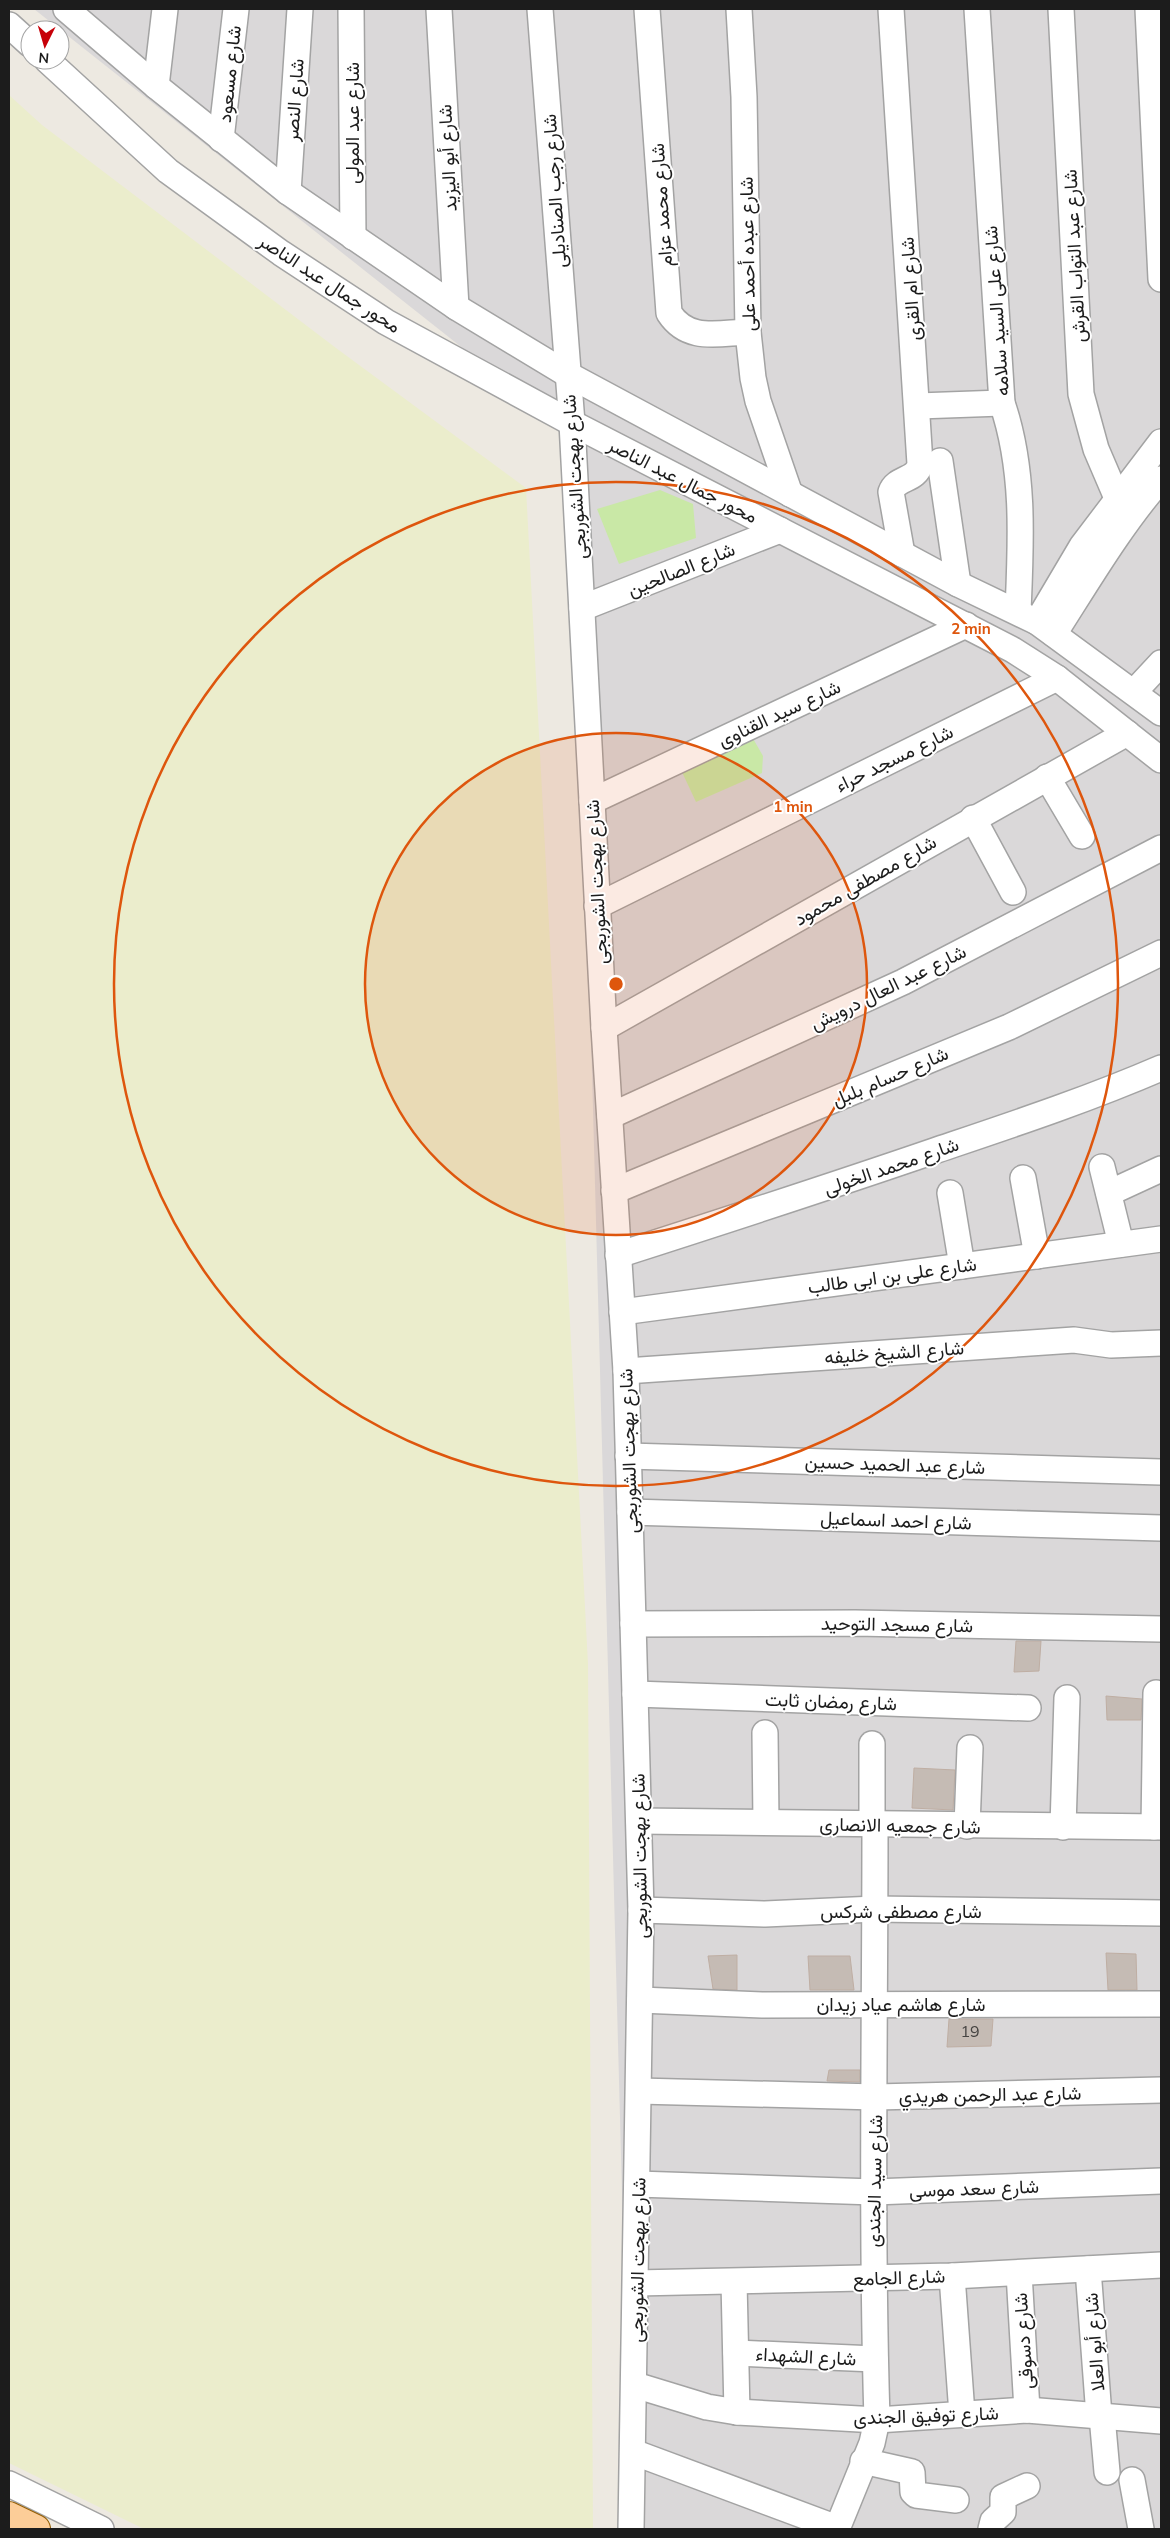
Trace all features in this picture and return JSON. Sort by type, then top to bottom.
[{"type":"main road","points":[[9,2516],[36,2529]]},
{"type":"street","points":[[156,86],[165,9]]},
{"type":"street","name":"شارع مسعود","points":[[221,139],[236,9]]},
{"type":"street","name":"شارع النصر","points":[[288,192],[300,9]]},
{"type":"street","name":"شارع عبد المولى","points":[[351,9],[353,236]]},
{"type":"street","name":"شارع أبو اليزيد","points":[[439,9],[456,307]]},
{"type":"street","name":"شارع رجب الصناديلى","points":[[540,9],[567,374]]},
{"type":"street","name":"شارع محمد عزام","points":[[647,9],[669,313],[684,330],[694,334],[748,332]]},
{"type":"street","name":"شارع عبده أحمد على","points":[[739,9],[744,97],[748,332],[753,378],[758,401],[790,494]]},
{"type":"street","name":"شارع ام القرى","points":[[891,9],[918,406],[919,469],[914,476],[896,484],[892,492],[902,554]]},
{"type":"street","name":"شارع على السيد سلامه","points":[[977,9],[1002,403],[1012,432],[1020,512],[1036,622]]},
{"type":"street","name":"شارع عبد التواب القرش","points":[[1061,9],[1080,394],[1096,448],[1117,498]]},
{"type":"street","points":[[1148,9],[1156,56],[1161,279]]},
{"type":"street","name":"محور جمال عبد الناصر","points":[[76,13],[156,86],[288,192],[456,307],[567,374],[958,584],[1036,622],[1134,692],[1161,714]]},
{"type":"street","points":[[9,24],[20,34]]},
{"type":"street","name":"محور جمال عبد الناصر","points":[[58,70],[168,171],[281,253],[386,322],[572,423],[966,625],[1057,678],[1161,760]]},
{"type":"street","name":"شارع بهجت الشوربجى","points":[[567,374],[572,423],[597,906],[626,1370],[641,1910],[635,2385],[631,2529]]},
{"type":"street","points":[[918,406],[1002,403]]},
{"type":"street","points":[[1036,622],[1082,546],[1161,442]]},
{"type":"street","points":[[940,461],[958,584]]},
{"type":"street","points":[[1036,622],[1111,544],[1157,492]]},
{"type":"street","name":"شارع الصالحين","points":[[582,608],[780,530]]},
{"type":"street","name":"شارع سيد القناوى","points":[[592,801],[966,625]]},
{"type":"street","points":[[1134,692],[1161,663]]},
{"type":"street","name":"شارع مسجد حراء","points":[[597,906],[1057,678]]},
{"type":"street","name":"شارع مصطفى محمود","points":[[604,1028],[973,818],[1127,733]]},
{"type":"street","points":[[1046,777],[1082,836]]},
{"type":"street","points":[[973,818],[1013,892]]},
{"type":"street","name":"شارع عبد العال درويش","points":[[610,1116],[903,982],[1161,848]]},
{"type":"street","name":"شارع حسام بلبل","points":[[614,1191],[1008,1027],[1161,953]]},
{"type":"street","name":"شارع محمد الخولى","points":[[618,1255],[784,1202],[979,1136],[1118,1086],[1161,1068]]},
{"type":"street","points":[[1102,1167],[1121,1244]]},
{"type":"street","points":[[1108,1193],[1161,1169]]},
{"type":"street","points":[[1023,1178],[1037,1256]]},
{"type":"street","points":[[950,1193],[962,1266]]},
{"type":"street","name":"شارع على بن ابى طالب","points":[[622,1312],[1161,1239]]},
{"type":"street","name":"شارع الشيخ خليفه","points":[[626,1370],[1074,1340],[1111,1345],[1161,1343]]},
{"type":"street","name":"شارع عبد الحميد حسين","points":[[628,1456],[1161,1472]]},
{"type":"street","name":"شارع احمد اسماعيل","points":[[630,1512],[1161,1528]]},
{"type":"street","name":"شارع مسجد التوحيد","points":[[633,1624],[855,1623],[1161,1629]]},
{"type":"street","points":[[1156,1693],[1157,1827]]},
{"type":"street","name":"شارع رمضان ثابت","points":[[635,1694],[1028,1708]]},
{"type":"street","points":[[1063,1827],[1067,1698]]},
{"type":"street","points":[[765,1733],[766,1822]]},
{"type":"street","name":"شارع سيد الجندى","points":[[837,2529],[863,2461],[872,2443],[877,2420],[873,2278],[876,2097],[872,1744]]},
{"type":"street","points":[[966,1826],[970,1748]]},
{"type":"street","name":"شارع جمعيه الانصارى","points":[[638,1821],[1157,1827]]},
{"type":"street","name":"شارع مصطفى شركس","points":[[641,1910],[765,1914],[875,1909],[1161,1913]]},
{"type":"street","name":"شارع هاشم عياد زيدان","points":[[640,2000],[762,2005],[1161,2004]]},
{"type":"street","name":"شارع عبد الرحمن هريدي","points":[[638,2091],[876,2097],[1161,2090]]},
{"type":"street","name":"شارع سعد موسى","points":[[637,2184],[874,2192],[1161,2181]]},
{"type":"street","name":"شارع الجامع","points":[[636,2282],[734,2282],[952,2276],[1161,2265]]},
{"type":"street","name":"شارع أبو العلا","points":[[1088,2269],[1107,2472]]},
{"type":"street","name":"شارع دسوقى","points":[[1019,2273],[1027,2410]]},
{"type":"street","points":[[952,2276],[962,2414]]},
{"type":"street","points":[[734,2282],[737,2412]]},
{"type":"street","name":"شارع الشهداء","points":[[736,2353],[875,2359]]},
{"type":"street","name":"شارع توفيق الجندى","points":[[635,2385],[707,2407],[737,2412],[877,2420],[1027,2410],[1161,2421]]},
{"type":"street","points":[[633,2452],[837,2529]]},
{"type":"street","points":[[863,2461],[912,2472],[913,2492],[916,2495],[956,2500]]},
{"type":"street","points":[[1132,2480],[1142,2529]]},
{"type":"street","points":[[9,2484],[101,2529]]},
{"type":"street","points":[[991,2529],[992,2522],[1004,2512],[1003,2497],[1027,2486]]},
{"type":"shaded area","points":[[34,9],[1161,9],[1161,2529],[631,2529],[575,437],[70,37],[70,20],[48,20]]},
{"type":"green space","points":[[9,95],[42,125],[336,348],[526,488],[588,1664],[593,2529],[144,2529],[9,2463]]},
{"type":"green space","points":[[660,490],[693,504],[696,538],[619,564],[597,509]]},
{"type":"green space","points":[[747,728],[763,756],[762,773],[696,802],[681,770]]},
{"type":"building","points":[[1016,1641],[1041,1641],[1039,1671],[1014,1672]]},
{"type":"building","points":[[1106,1696],[1142,1699],[1141,1720],[1107,1720]]},
{"type":"building","points":[[914,1768],[955,1770],[953,1810],[912,1808]]},
{"type":"building","points":[[1106,1953],[1136,1954],[1137,1990],[1108,1990]]},
{"type":"building","points":[[737,1955],[737,1990],[713,1989],[708,1956]]},
{"type":"building","points":[[808,1956],[850,1956],[854,1990],[810,1990]]},
{"type":"building","points":[[949,2019],[993,2019],[991,2046],[947,2047]]},
{"type":"building","points":[[829,2070],[860,2070],[860,2082],[827,2081]]}]
